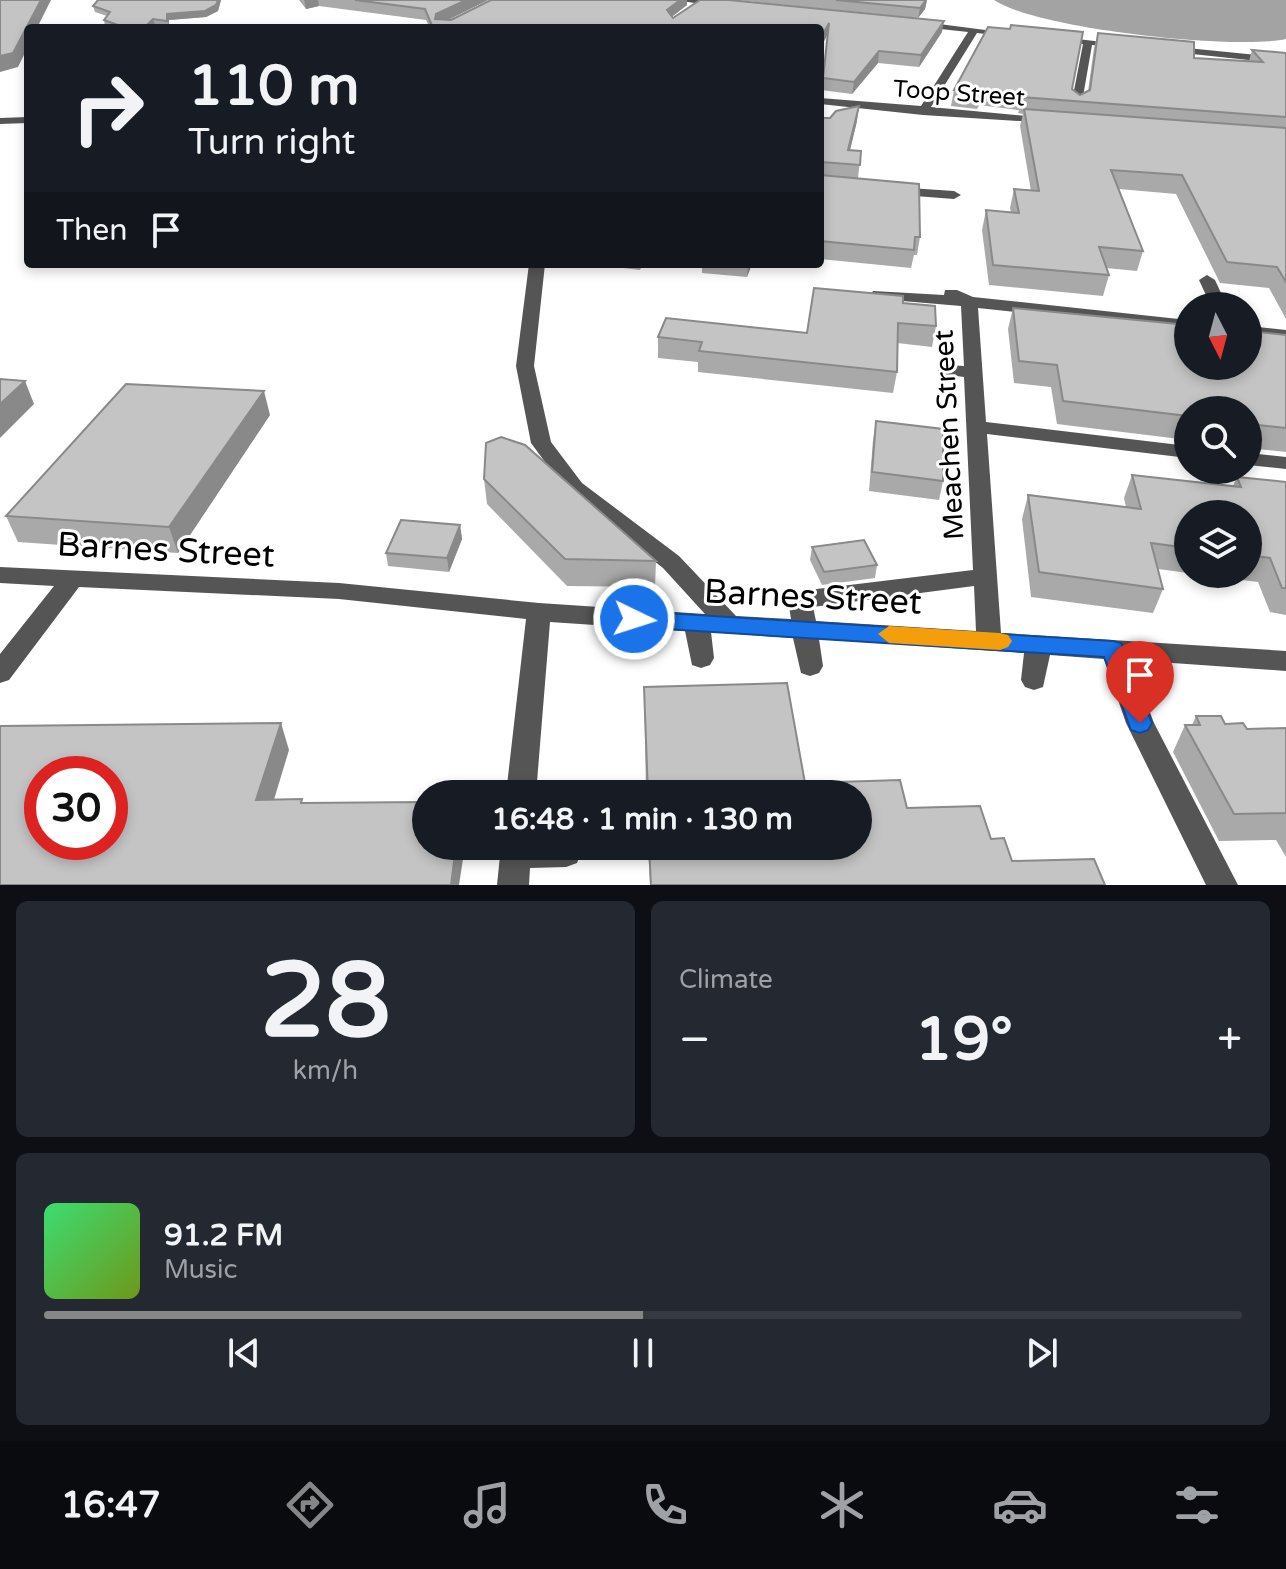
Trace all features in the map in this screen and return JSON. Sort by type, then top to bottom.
[{"type":"street","points":[[680,0],[733,5]]},
{"type":"street","points":[[686,14],[702,2]]},
{"type":"street","points":[[905,23],[1017,34]]},
{"type":"street","points":[[923,112],[974,30]]},
{"type":"street","points":[[1045,37],[1088,44],[1133,46]]},
{"type":"street","points":[[1076,114],[1088,44]]},
{"type":"street","points":[[1148,47],[1208,56],[1286,61]]},
{"type":"street","name":"Toop Street","points":[[824,101],[1059,122]]},
{"type":"street","points":[[0,121],[24,120]]},
{"type":"street","points":[[879,190],[954,195]]},
{"type":"street","points":[[537,268],[525,366],[541,443],[575,488],[671,562],[729,624]]},
{"type":"street","points":[[1207,280],[1213,292]]},
{"type":"street","points":[[860,292],[969,302]]},
{"type":"street","points":[[951,293],[969,302]]},
{"type":"street","name":"Meachen Street","points":[[989,641],[969,302],[1174,324]]},
{"type":"street","points":[[1262,332],[1286,335]]},
{"type":"street","points":[[947,370],[974,373]]},
{"type":"street","points":[[976,427],[1151,453],[1174,452]]},
{"type":"street","name":"Barnes Street","points":[[0,575],[339,591],[539,612],[1286,661]]},
{"type":"street","points":[[810,666],[800,600],[984,577]]},
{"type":"street","points":[[0,673],[73,578]]},
{"type":"street","points":[[522,780],[539,612]]},
{"type":"street","points":[[697,623],[701,658]]},
{"type":"street","points":[[1034,680],[1038,644]]},
{"type":"street","points":[[1113,649],[1140,723],[1222,885]]},
{"type":"shaded area","points":[[994,0],[1286,0],[1286,39],[1224,42],[1092,28],[1050,20]]},
{"type":"building","points":[[0,0],[41,0],[28,24],[24,24],[24,32],[13,53],[0,56]]},
{"type":"building","points":[[98,0],[218,0],[216,5],[205,11],[167,14],[167,21],[153,19],[148,24],[115,24],[104,20],[110,12],[93,6]]},
{"type":"building","points":[[355,0],[466,0],[436,14],[435,19],[451,20],[491,0],[680,0],[667,10],[673,18],[700,0],[729,0],[944,21],[921,55],[879,51],[854,82],[824,78],[829,23],[824,32],[824,24],[431,24],[425,9]]},
{"type":"building","points":[[836,0],[926,0],[920,8]]},
{"type":"building","points":[[1011,25],[1083,32],[1072,89],[1080,95],[1090,90],[1098,33],[1194,42],[1194,58],[1263,62],[1252,50],[1286,53],[1286,117],[1021,97],[1022,94],[982,89],[980,93],[954,90],[988,27],[1010,29]]},
{"type":"building","points":[[859,106],[848,150],[861,151],[860,165],[824,162],[824,118],[830,118],[836,111]]},
{"type":"building","points":[[1024,109],[1286,128],[1286,282],[1277,267],[1227,262],[1182,175],[1111,170],[1143,251],[1099,247],[1109,275],[993,265],[986,210],[1019,213],[1014,189],[1039,191]]},
{"type":"building","points":[[824,175],[919,184],[920,237],[915,237],[914,250],[824,241]]},
{"type":"building","points":[[814,288],[903,296],[903,303],[935,306],[936,326],[898,323],[897,372],[699,351],[702,342],[658,337],[666,318],[807,333]]},
{"type":"building","points":[[1013,308],[1174,324],[1174,380],[1262,380],[1262,332],[1286,335],[1286,428],[1262,425],[1262,396],[1174,396],[1174,414],[1063,401],[1057,365],[1019,361]]},
{"type":"building","points":[[0,379],[25,381],[0,404]]},
{"type":"building","points":[[126,384],[264,391],[169,527],[6,516]]},
{"type":"building","points":[[876,421],[943,429],[943,481],[872,472]]},
{"type":"building","points":[[501,437],[525,445],[656,561],[565,559],[484,479],[486,443]]},
{"type":"building","points":[[1132,475],[1174,480],[1174,484],[1241,487],[1240,484],[1262,484],[1262,480],[1286,482],[1286,588],[1282,588],[1270,558],[1262,557],[1262,500],[1174,500],[1174,546],[1151,543],[1163,589],[1039,572],[1028,495],[1141,509]]},
{"type":"building","points":[[401,520],[460,525],[447,558],[386,553]]},
{"type":"building","points":[[864,540],[877,565],[824,572],[812,547]]},
{"type":"building","points":[[787,683],[804,780],[647,780],[644,687]]},
{"type":"building","points":[[1196,716],[1221,716],[1225,724],[1243,723],[1247,729],[1286,728],[1286,813],[1234,814],[1185,725],[1200,725]]},
{"type":"building","points":[[281,723],[256,800],[412,802],[412,860],[454,860],[451,885],[0,885],[0,726]]},
{"type":"building","points":[[900,780],[907,808],[980,806],[991,839],[1004,838],[1012,861],[1094,859],[1105,885],[651,885],[650,860],[872,860],[872,781]]},
{"type":"slow traffic","points":[[889,634],[1000,641]]},
{"type":"route","points":[[634,619],[1113,649],[1140,723]]}]
